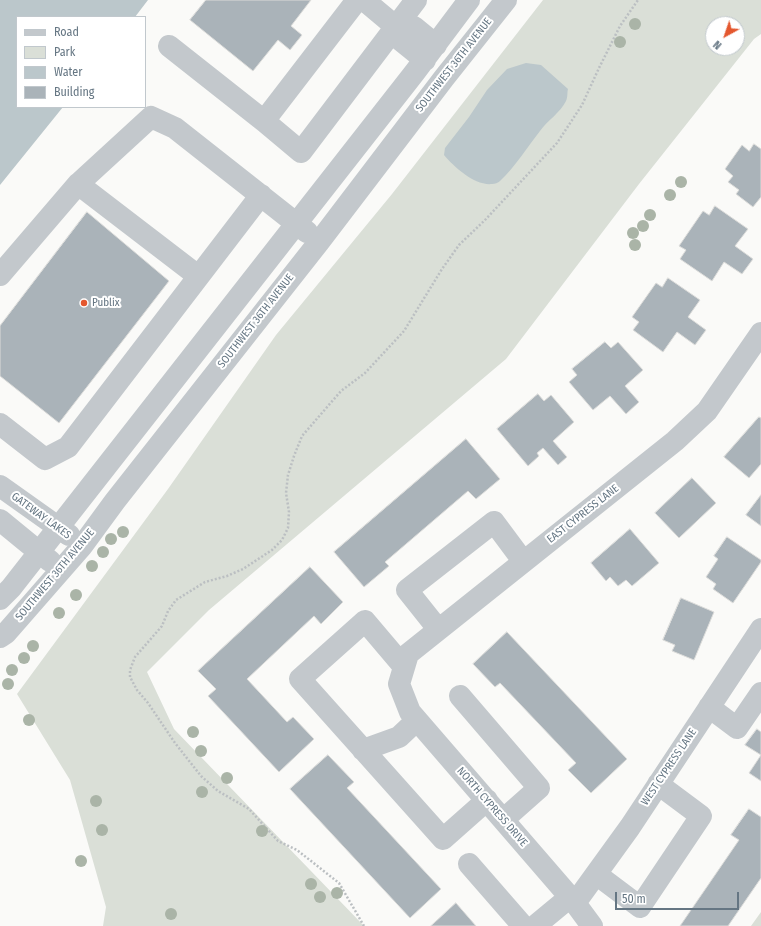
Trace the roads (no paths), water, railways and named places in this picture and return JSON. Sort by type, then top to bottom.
[{"type":"street","points":[[264,121],[357,0]]},
{"type":"street","points":[[364,0],[395,26],[414,27],[430,52]]},
{"type":"street","points":[[169,46],[301,152],[416,0]]},
{"type":"street","points":[[0,599],[11,588],[469,0]]},
{"type":"street","name":"SOUTHWEST 36TH AVENUE","points":[[0,637],[82,546],[119,495],[506,0]]},
{"type":"street","points":[[0,276],[78,184],[151,117],[175,128],[318,242]]},
{"type":"street","points":[[78,184],[198,276]]},
{"type":"street","points":[[0,424],[45,459],[68,447],[261,196]]},
{"type":"street","name":"EAST CYPRESS LANE","points":[[401,676],[408,654],[675,441],[707,411],[761,333]]},
{"type":"street","name":"GATEWAY LAKES","points":[[0,486],[58,526],[82,546]]},
{"type":"street","points":[[0,520],[61,570]]},
{"type":"street","points":[[438,629],[407,590],[494,522],[523,561]]},
{"type":"street","name":"NORTH CYPRESS DRIVE","points":[[363,750],[300,679],[365,621],[401,676],[410,712],[573,900],[592,926]]},
{"type":"street","name":"WEST CYPRESS LANE","points":[[535,926],[573,900],[596,874],[760,634]]},
{"type":"street","points":[[709,707],[737,728],[761,693]]},
{"type":"street","points":[[460,696],[539,788],[504,819]]},
{"type":"street","points":[[417,720],[399,737],[363,750],[443,839],[487,800]]},
{"type":"street","points":[[596,874],[640,907],[701,816],[658,784]]},
{"type":"street","points":[[468,864],[523,926]]},
{"type":"water","points":[[0,0],[148,0],[136,16],[16,16],[16,108],[62,108],[0,185]]},
{"type":"water","points":[[526,63],[541,65],[568,89],[567,99],[561,109],[543,127],[516,163],[500,181],[493,184],[485,184],[472,179],[465,175],[448,160],[444,155],[445,148],[469,117],[487,90],[507,69]]},
{"type":"place","name":"Publix","points":[[84,303]]}]
